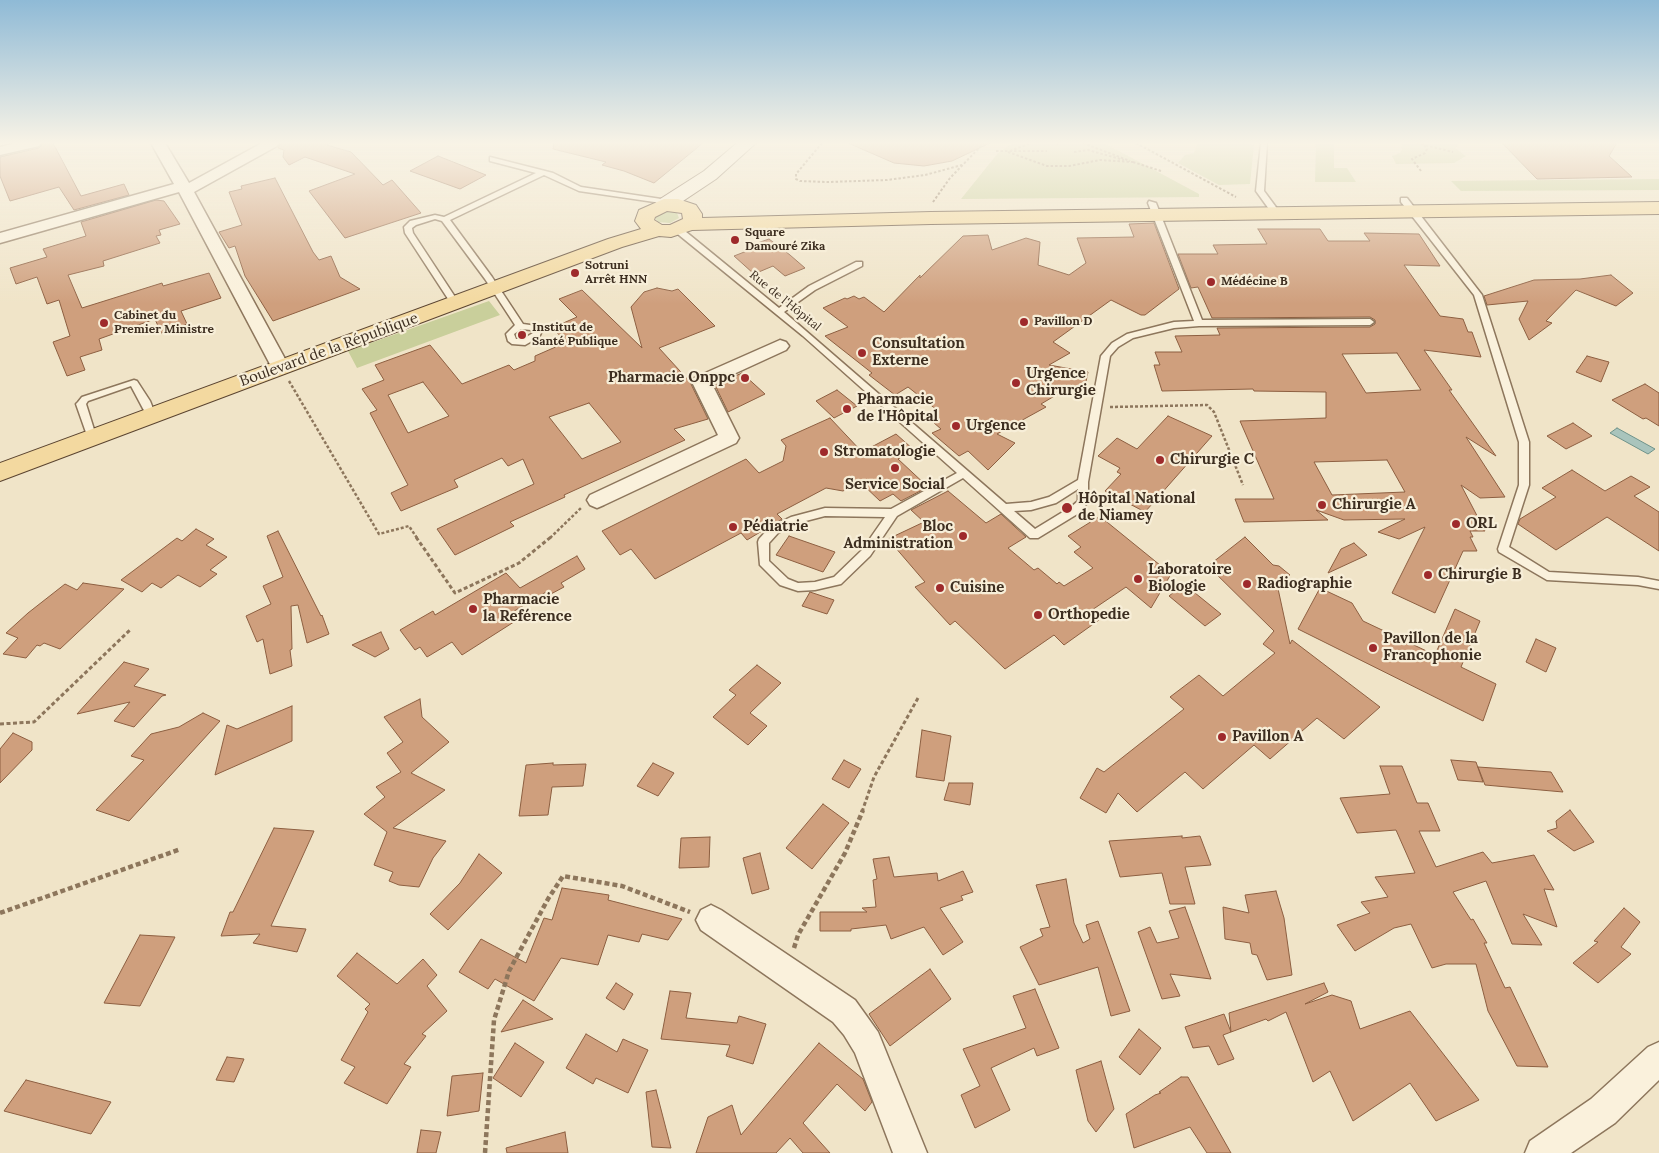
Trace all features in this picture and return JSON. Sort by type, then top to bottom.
[{"type":"main road","points":[[1408,206],[1659,197]]},
{"type":"main road","points":[[675,220],[678,205],[666,204],[651,210],[675,220],[1272,207],[1659,208]]},
{"type":"main road","points":[[675,220],[930,206],[1155,209]]},
{"type":"main road","name":"Boulevard de la République","points":[[0,472],[89,431],[452,298],[615,243],[675,220]]},
{"type":"main road","name":"Boulevard de la République","points":[[0,455],[89,431]]},
{"type":"street","points":[[0,238],[156,197]]},
{"type":"street","points":[[189,197],[279,362]]},
{"type":"street","points":[[666,204],[677,197]]},
{"type":"street","points":[[675,220],[693,197]]},
{"type":"street","points":[[597,500],[729,438],[701,382],[780,346]]},
{"type":"street","points":[[711,920],[844,1011],[867,1043],[910,1153]]},
{"type":"street","points":[[1542,1153],[1603,1111],[1659,1058]]},
{"type":"lane","points":[[445,220],[493,197]]},
{"type":"lane","points":[[624,197],[666,204]]},
{"type":"lane","points":[[1264,197],[1272,207]]},
{"type":"lane","points":[[1408,206],[1478,295],[1524,442],[1524,485],[1503,549],[1547,576],[1638,581],[1659,585]]},
{"type":"lane","points":[[1155,209],[1199,323]]},
{"type":"lane","points":[[452,298],[409,233],[408,228],[413,223],[428,218],[440,217],[445,220],[520,326]]},
{"type":"lane","name":"Rue de l'Hôpital","points":[[675,220],[1034,535],[1075,510],[1082,502],[1084,494],[1083,482]]},
{"type":"lane","points":[[778,312],[812,288],[859,264]]},
{"type":"lane","points":[[1005,508],[1031,506],[1052,500],[1083,482],[1106,356],[1115,345],[1130,336],[1174,325],[1199,323],[1370,322]]},
{"type":"lane","points":[[89,431],[81,404],[85,399],[134,383],[148,409]]},
{"type":"lane","points":[[894,513],[826,512],[795,520],[774,530],[763,542],[764,562],[784,582],[798,587],[816,586],[837,581],[866,553],[894,513],[965,473]]},
{"type":"path","points":[[930,206],[937,197]]},
{"type":"path","points":[[279,362],[379,534],[409,526],[455,593],[519,563],[538,549],[584,506],[597,500]]},
{"type":"path","points":[[1097,408],[1208,405],[1214,412],[1243,484]]},
{"type":"path","points":[[0,724],[34,722],[130,629]]},
{"type":"path","points":[[787,972],[798,935],[845,853],[859,822],[874,777],[918,698]]},
{"type":"path","points":[[0,913],[181,849]]},
{"type":"path","points":[[485,1153],[494,1020],[509,972],[562,876],[622,886],[711,920]]},
{"type":"green space","points":[[963,197],[1199,197],[1199,197],[961,199]]},
{"type":"green space","points":[[663,211],[673,211],[677,213],[679,218],[670,223],[658,222],[655,218],[656,215]]},
{"type":"green space","points":[[489,301],[500,315],[357,368],[348,351]]},
{"type":"water","points":[[1617,428],[1655,449],[1648,454],[1610,433]]},
{"type":"building","points":[[8,197],[25,197],[10,201]]},
{"type":"building","points":[[65,197],[122,197],[74,210]]},
{"type":"building","points":[[231,197],[285,197],[319,260],[331,256],[340,277],[360,289],[273,321],[245,276],[235,246],[229,248],[219,232],[242,225]]},
{"type":"building","points":[[313,197],[407,197],[421,213],[345,238]]},
{"type":"building","points":[[156,200],[164,201],[180,224],[159,230],[161,235],[156,236],[160,243],[103,261],[104,266],[68,275],[82,308],[162,283],[163,286],[209,273],[221,298],[181,311],[187,324],[161,333],[155,319],[99,339],[102,350],[80,357],[85,370],[67,376],[53,342],[70,336],[59,300],[47,304],[37,277],[16,284],[10,268],[47,257],[43,249],[86,236],[81,222]]},
{"type":"building","points":[[1154,223],[1179,289],[1145,315],[1141,315],[1111,300],[1053,342],[1070,353],[1049,365],[1088,372],[1084,391],[1068,388],[1041,404],[1046,407],[997,434],[1015,443],[988,470],[968,451],[959,456],[932,433],[941,429],[926,416],[937,410],[908,387],[895,395],[869,375],[872,373],[825,336],[848,327],[823,308],[854,296],[859,299],[864,297],[884,312],[920,275],[920,278],[963,236],[988,235],[992,250],[1026,238],[1040,242],[1038,265],[1069,275],[1086,263],[1077,238],[1134,237],[1129,224]]},
{"type":"building","points":[[1258,229],[1320,229],[1328,241],[1370,241],[1364,233],[1419,234],[1440,266],[1404,265],[1440,316],[1463,319],[1468,332],[1472,332],[1481,357],[1424,350],[1452,390],[1449,390],[1496,456],[1466,437],[1505,497],[1480,498],[1461,485],[1485,531],[1470,531],[1473,537],[1470,537],[1477,551],[1463,551],[1435,613],[1392,593],[1425,527],[1399,539],[1378,532],[1405,519],[1344,520],[1316,510],[1328,520],[1244,522],[1235,499],[1274,499],[1240,421],[1326,418],[1326,392],[1254,391],[1253,389],[1162,391],[1154,365],[1160,365],[1155,352],[1182,352],[1175,336],[1220,335],[1217,328],[1370,327],[1375,324],[1375,320],[1370,317],[1212,318],[1198,287],[1191,288],[1178,254],[1218,254],[1213,245],[1267,244]],"holes":[[[1397,353],[1421,390],[1366,393],[1342,354]],[[1387,460],[1405,492],[1332,495],[1314,462]]]},
{"type":"building","points":[[769,239],[805,268],[785,276],[773,266],[754,274],[734,256],[752,249],[749,246]]},
{"type":"building","points":[[1611,275],[1633,293],[1616,306],[1576,290],[1546,321],[1552,323],[1529,340],[1519,319],[1528,301],[1487,305],[1484,296],[1534,280],[1580,279]]},
{"type":"building","points":[[657,288],[672,291],[678,289],[715,326],[659,348],[690,382],[708,419],[674,429],[685,440],[564,495],[565,497],[510,522],[514,526],[455,555],[437,529],[534,484],[523,459],[508,466],[502,458],[454,480],[458,487],[401,511],[391,493],[408,485],[370,413],[377,410],[362,389],[384,380],[375,365],[430,345],[462,384],[509,365],[514,370],[535,361],[535,356],[567,342],[552,328],[577,317],[559,299],[582,290],[642,348],[631,307],[644,292]],"holes":[[[423,382],[449,416],[408,433],[388,395]],[[589,403],[621,442],[582,459],[549,417]]]},
{"type":"building","points":[[1587,356],[1609,362],[1601,382],[1576,372]]},
{"type":"building","points":[[742,373],[765,394],[728,412],[715,385]]},
{"type":"building","points":[[1645,384],[1659,393],[1659,426],[1646,418],[1643,419],[1612,400]]},
{"type":"building","points":[[837,390],[857,406],[834,418],[816,401]]},
{"type":"building","name":"Chirurgie C","points":[[1168,416],[1212,436],[1145,512],[1105,491],[1121,474],[1117,472],[1120,468],[1098,456],[1117,438],[1137,449]]},
{"type":"building","points":[[830,418],[862,452],[896,434],[914,450],[898,459],[928,487],[901,501],[893,494],[880,501],[860,482],[843,491],[826,488],[777,514],[782,519],[747,540],[741,533],[655,579],[631,549],[620,555],[602,531],[746,459],[759,473],[783,461],[786,446],[781,440]]},
{"type":"building","points":[[1573,423],[1592,436],[1566,449],[1547,436]]},
{"type":"building","points":[[1572,470],[1605,491],[1631,476],[1650,487],[1634,496],[1659,512],[1659,551],[1607,517],[1556,550],[1518,524],[1520,519],[1556,497],[1542,488]]},
{"type":"building","points":[[948,491],[986,523],[1001,514],[1026,537],[1008,548],[1034,570],[1038,568],[1057,584],[1059,582],[1064,586],[1093,568],[1074,552],[1081,547],[1068,536],[1097,518],[1102,518],[1171,574],[1151,608],[1126,587],[1089,612],[1099,620],[1064,645],[1054,635],[1005,669],[955,621],[950,625],[915,587],[925,582],[888,539],[924,522],[911,510]]},
{"type":"building","points":[[196,529],[214,539],[206,545],[227,557],[210,570],[217,574],[200,587],[178,575],[161,588],[152,583],[142,592],[121,580],[177,538],[182,541]]},
{"type":"building","points":[[278,531],[322,615],[329,634],[307,643],[298,605],[291,606],[292,649],[290,650],[292,666],[270,674],[263,639],[257,642],[246,616],[271,604],[263,586],[283,577],[267,536]]},
{"type":"building","points":[[789,536],[835,552],[823,572],[776,555]]},
{"type":"building","name":"Pavillon A","points":[[1245,537],[1273,565],[1279,566],[1290,575],[1277,584],[1290,644],[1292,640],[1380,707],[1344,739],[1317,718],[1270,759],[1254,745],[1203,789],[1185,772],[1137,812],[1118,793],[1106,813],[1080,798],[1097,768],[1104,772],[1184,709],[1170,697],[1199,675],[1223,696],[1275,653],[1263,644],[1274,631],[1208,566]]},
{"type":"building","points":[[1354,543],[1367,555],[1328,573],[1341,549]]},
{"type":"building","points":[[577,556],[585,569],[561,583],[564,587],[549,595],[546,592],[511,613],[517,620],[462,655],[452,642],[427,657],[420,647],[415,650],[400,630],[433,611],[435,615],[506,573],[520,588]]},
{"type":"building","points":[[83,583],[124,589],[60,649],[44,643],[40,646],[37,645],[26,658],[3,654],[18,638],[6,633],[28,613],[65,584],[77,590]]},
{"type":"building","points":[[1184,584],[1221,614],[1205,626],[1169,596]]},
{"type":"building","name":"Pavillon de la Francophonie","points":[[1320,588],[1352,603],[1363,621],[1435,655],[1455,609],[1480,621],[1461,667],[1496,684],[1483,721],[1298,629]]},
{"type":"building","points":[[810,592],[834,600],[827,614],[802,606]]},
{"type":"building","points":[[381,632],[389,649],[375,657],[352,645]]},
{"type":"building","points":[[1536,639],[1556,648],[1546,672],[1526,662]]},
{"type":"building","points":[[124,662],[149,669],[134,686],[166,695],[162,696],[134,727],[114,721],[130,702],[77,714]]},
{"type":"building","points":[[757,665],[781,683],[750,713],[767,726],[748,745],[713,717],[736,695],[729,690]]},
{"type":"building","points":[[420,699],[422,717],[449,742],[411,773],[445,790],[393,828],[446,841],[433,858],[419,887],[399,885],[389,881],[393,872],[374,865],[387,832],[364,814],[385,797],[376,787],[401,772],[387,753],[403,742],[384,717]]},
{"type":"building","points":[[292,706],[292,741],[215,775],[227,725],[237,729]]},
{"type":"building","points":[[203,713],[220,721],[129,821],[96,810],[144,760],[131,756],[151,734],[179,727]]},
{"type":"building","points":[[922,730],[951,736],[944,781],[916,777]]},
{"type":"building","points":[[13,733],[32,742],[32,750],[0,783],[0,749]]},
{"type":"building","points":[[844,760],[861,769],[849,788],[832,779]]},
{"type":"building","points":[[1451,760],[1476,762],[1483,782],[1458,780]]},
{"type":"building","points":[[553,763],[553,765],[586,764],[583,786],[552,787],[548,815],[519,816],[526,765]]},
{"type":"building","points":[[653,763],[674,773],[658,796],[637,786]]},
{"type":"building","points":[[1380,766],[1402,766],[1417,803],[1428,803],[1440,831],[1419,831],[1436,867],[1483,852],[1492,863],[1534,855],[1554,890],[1544,889],[1557,927],[1523,914],[1542,945],[1512,944],[1486,881],[1453,892],[1471,920],[1473,919],[1487,943],[1484,943],[1505,988],[1510,987],[1548,1067],[1517,1066],[1488,1011],[1476,964],[1446,964],[1432,968],[1411,924],[1394,928],[1355,951],[1337,925],[1370,913],[1361,902],[1388,897],[1375,877],[1415,873],[1396,830],[1357,833],[1340,798],[1390,794]]},
{"type":"building","points":[[1478,767],[1551,772],[1563,792],[1485,785]]},
{"type":"building","points":[[949,783],[973,783],[970,805],[944,800]]},
{"type":"building","points":[[823,804],[849,823],[812,869],[786,848]]},
{"type":"building","points":[[1570,810],[1594,842],[1574,851],[1547,831],[1557,828],[1556,821]]},
{"type":"building","points":[[274,828],[314,831],[271,926],[306,929],[297,952],[253,943],[260,934],[221,936],[230,912],[233,912]]},
{"type":"building","points":[[1182,836],[1182,838],[1200,836],[1211,865],[1185,867],[1195,904],[1170,904],[1162,873],[1120,877],[1109,841]]},
{"type":"building","points":[[710,837],[709,867],[679,868],[681,838]]},
{"type":"building","points":[[760,853],[769,889],[752,894],[743,858]]},
{"type":"building","points":[[479,854],[502,873],[448,930],[430,914],[460,883]]},
{"type":"building","points":[[889,857],[894,877],[937,873],[938,881],[963,871],[973,892],[961,896],[963,900],[940,908],[963,942],[943,955],[924,927],[891,939],[886,925],[851,929],[851,931],[820,931],[820,912],[867,912],[862,908],[876,907],[873,880],[877,879],[873,859]]},
{"type":"building","points":[[1066,879],[1074,923],[1083,943],[1090,939],[1086,925],[1098,921],[1130,1011],[1111,1016],[1098,967],[1039,985],[1020,947],[1043,936],[1040,929],[1050,927],[1036,885]]},
{"type":"building","points":[[562,888],[609,895],[608,900],[682,919],[668,940],[642,934],[639,942],[608,935],[598,965],[561,958],[534,1001],[495,979],[488,989],[459,972],[481,939],[526,963],[544,918],[552,920]]},
{"type":"building","points":[[1276,891],[1284,918],[1292,975],[1267,980],[1257,955],[1252,954],[1250,943],[1225,939],[1223,907],[1249,913],[1245,895]]},
{"type":"building","points":[[1185,907],[1211,979],[1170,974],[1180,996],[1162,999],[1138,932],[1150,927],[1157,943],[1179,938],[1169,911]]},
{"type":"building","points":[[1624,908],[1640,922],[1621,947],[1631,954],[1598,983],[1573,963],[1598,942],[1594,941]]},
{"type":"building","points":[[140,935],[175,937],[140,1006],[104,1003]]},
{"type":"building","points":[[357,953],[397,984],[423,959],[437,975],[427,986],[447,1011],[422,1034],[426,1036],[404,1064],[411,1067],[387,1104],[344,1083],[355,1067],[341,1060],[368,1012],[365,1009],[370,1004],[337,976]]},
{"type":"building","points":[[930,969],[951,999],[890,1046],[869,1014]]},
{"type":"building","points":[[616,983],[633,994],[624,1010],[606,998]]},
{"type":"building","points":[[1324,983],[1328,992],[1305,1004],[1332,995],[1351,1001],[1360,1029],[1410,1011],[1479,1100],[1436,1121],[1410,1083],[1353,1121],[1330,1071],[1313,1082],[1286,1012],[1268,1021],[1266,1019],[1223,1035],[1234,1059],[1218,1065],[1209,1046],[1193,1048],[1185,1027],[1224,1014],[1231,1032],[1229,1013]]},
{"type":"building","points":[[1035,989],[1059,1048],[1037,1056],[1034,1048],[991,1068],[1010,1110],[975,1128],[961,1095],[980,1086],[963,1049],[1026,1028],[1013,996]]},
{"type":"building","points":[[670,991],[691,993],[686,1018],[737,1023],[739,1016],[766,1024],[753,1064],[726,1056],[730,1045],[661,1039]]},
{"type":"building","points":[[523,1000],[553,1019],[501,1032]]},
{"type":"building","points":[[1139,1029],[1161,1048],[1140,1075],[1119,1057]]},
{"type":"building","points":[[586,1034],[617,1052],[623,1039],[648,1050],[628,1093],[596,1078],[593,1084],[566,1068]]},
{"type":"building","points":[[515,1043],[544,1062],[521,1097],[493,1078]]},
{"type":"building","points":[[819,1043],[863,1079],[872,1102],[865,1111],[837,1084],[803,1123],[830,1153],[803,1153],[790,1138],[776,1153],[696,1153],[708,1117],[732,1105],[741,1135]]},
{"type":"building","points":[[227,1057],[244,1059],[234,1082],[216,1080]]},
{"type":"building","points":[[1101,1061],[1114,1109],[1096,1132],[1088,1121],[1076,1070]]},
{"type":"building","points":[[483,1073],[479,1111],[447,1116],[452,1076]]},
{"type":"building","points":[[1181,1077],[1188,1077],[1231,1153],[1207,1153],[1190,1127],[1134,1148],[1126,1114],[1161,1093],[1159,1092]]},
{"type":"building","points":[[26,1080],[111,1102],[91,1134],[4,1111]]},
{"type":"building","points":[[656,1090],[671,1148],[652,1147],[646,1092]]},
{"type":"building","points":[[421,1130],[441,1132],[436,1153],[417,1153]]},
{"type":"building","points":[[565,1132],[568,1153],[507,1153],[506,1148]]},
{"type":"place","name":"Square Damouré Zika","points":[[735,240]]},
{"type":"place","name":"Sotruni Arrêt HNN","points":[[575,273]]},
{"type":"place","name":"Médécine B","points":[[1211,282]]},
{"type":"place","name":"Pavillon D","points":[[1024,322]]},
{"type":"place","name":"Cabinet du Premier Ministre","points":[[104,323]]},
{"type":"place","name":"Institut de Santé Publique","points":[[522,335]]},
{"type":"place","name":"Consultation Externe","points":[[862,353]]},
{"type":"place","name":"Pharmacie Onppc","points":[[745,378]]},
{"type":"place","name":"Urgence Chirurgie","points":[[1016,383]]},
{"type":"place","name":"Pharmacie de l'Hôpital","points":[[847,409]]},
{"type":"place","name":"Urgence","points":[[956,426]]},
{"type":"place","name":"Stromatologie","points":[[824,452]]},
{"type":"place","name":"Chirurgie C","points":[[1160,460]]},
{"type":"place","name":"Service Social","points":[[895,468]]},
{"type":"place","name":"Chirurgie A","points":[[1322,505]]},
{"type":"place","name":"Hôpital National de Niamey","points":[[1067,508]]},
{"type":"place","name":"ORL","points":[[1456,524]]},
{"type":"place","name":"Pédiatrie","points":[[733,527]]},
{"type":"place","name":"Bloc Administration","points":[[963,536]]},
{"type":"place","name":"Chirurgie B","points":[[1428,575]]},
{"type":"place","name":"Laboratoire Biologie","points":[[1138,579]]},
{"type":"place","name":"Radiographie","points":[[1247,584]]},
{"type":"place","name":"Cuisine","points":[[940,588]]},
{"type":"place","name":"Pharmacie la Reférence","points":[[473,609]]},
{"type":"place","name":"Orthopedie","points":[[1038,615]]},
{"type":"place","name":"Pavillon de la Francophonie","points":[[1373,648]]},
{"type":"place","name":"Pavillon A","points":[[1222,737]]}]
